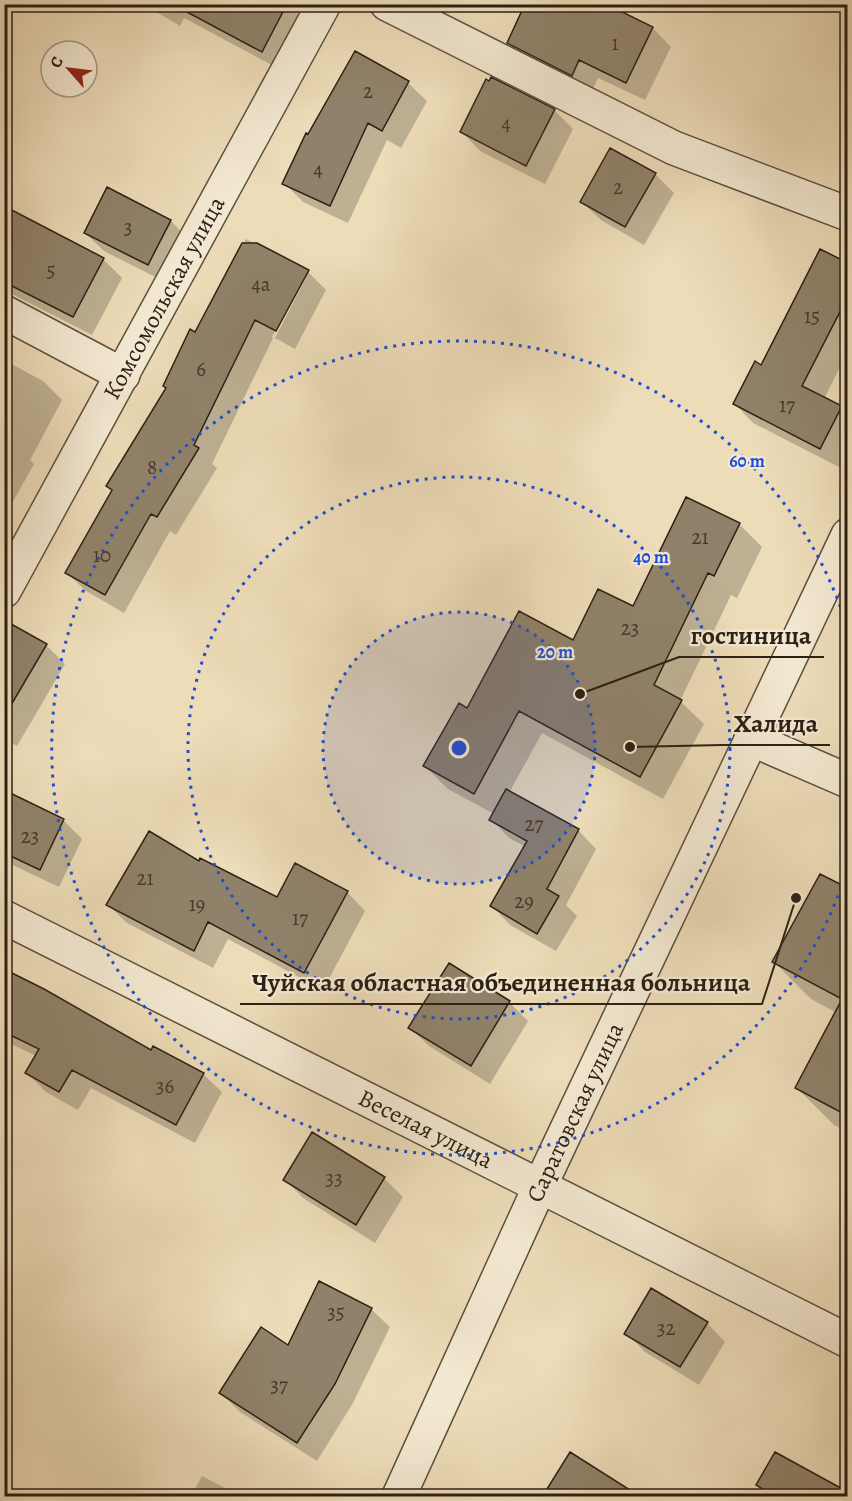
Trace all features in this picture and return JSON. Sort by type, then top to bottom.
[{"type":"street","name":"Комсомольская улица","points":[[4,591],[324,4]]},
{"type":"street","points":[[387,4],[674,148],[848,214]]},
{"type":"street","points":[[4,312],[123,375]]},
{"type":"street","name":"Саратовская улица","points":[[399,1497],[540,1186],[848,535]]},
{"type":"street","points":[[751,739],[848,781]]},
{"type":"street","name":"Веселая улица","points":[[4,916],[848,1341]]},
{"type":"building","points":[[172,4],[287,4],[262,52]]},
{"type":"building","points":[[525,4],[606,4],[653,27],[626,83],[579,60],[572,76],[507,43]]},
{"type":"building","points":[[355,51],[409,81],[382,131],[368,123],[330,206],[282,184],[306,133],[308,134]]},
{"type":"building","points":[[491,77],[555,109],[526,166],[460,132],[486,79],[489,81]]},
{"type":"building","points":[[610,148],[656,173],[625,227],[580,202]]},
{"type":"building","points":[[107,187],[171,220],[148,265],[84,233]]},
{"type":"building","points":[[4,206],[104,258],[73,317],[4,282]]},
{"type":"building","points":[[242,243],[257,243],[309,270],[276,331],[255,320],[194,445],[199,448],[157,517],[151,514],[105,595],[65,573],[112,490],[106,486],[166,388],[163,386],[190,329],[195,332]]},
{"type":"building","points":[[820,249],[848,263],[848,296],[802,386],[842,406],[820,449],[733,404],[755,361],[761,365]]},
{"type":"building","points":[[686,497],[740,523],[714,576],[708,573],[654,685],[682,700],[640,777],[519,711],[474,794],[423,766],[459,703],[467,708],[519,611],[573,640],[598,589],[633,606]]},
{"type":"building","points":[[4,620],[47,644],[4,717]]},
{"type":"building","points":[[506,789],[579,829],[547,889],[559,896],[537,934],[490,906],[527,841],[489,820]]},
{"type":"building","points":[[4,790],[64,819],[40,870],[4,853]]},
{"type":"building","points":[[149,831],[199,861],[200,858],[277,897],[295,863],[348,891],[304,973],[208,922],[194,951],[106,905]]},
{"type":"building","points":[[820,874],[848,888],[848,1116],[795,1088],[842,999],[772,962]]},
{"type":"building","points":[[449,963],[510,1001],[471,1066],[408,1028]]},
{"type":"building","points":[[4,969],[151,1050],[153,1046],[204,1073],[176,1125],[72,1070],[59,1092],[25,1073],[39,1049],[4,1032]]},
{"type":"building","points":[[312,1132],[385,1177],[356,1225],[283,1180]]},
{"type":"building","points":[[319,1281],[372,1308],[335,1384],[297,1443],[219,1393],[261,1327],[288,1345]]},
{"type":"building","points":[[651,1288],[708,1322],[680,1367],[624,1334]]},
{"type":"building","points":[[570,1452],[641,1497],[542,1497]]},
{"type":"building","points":[[775,1452],[848,1492],[848,1497],[776,1497],[756,1485]]},
{"type":"place","name":"гостиница","points":[[580,694]]},
{"type":"place","name":"Халида","points":[[630,747]]},
{"type":"place","name":"Чуйская областная объединенная больница","points":[[796,898]]}]
